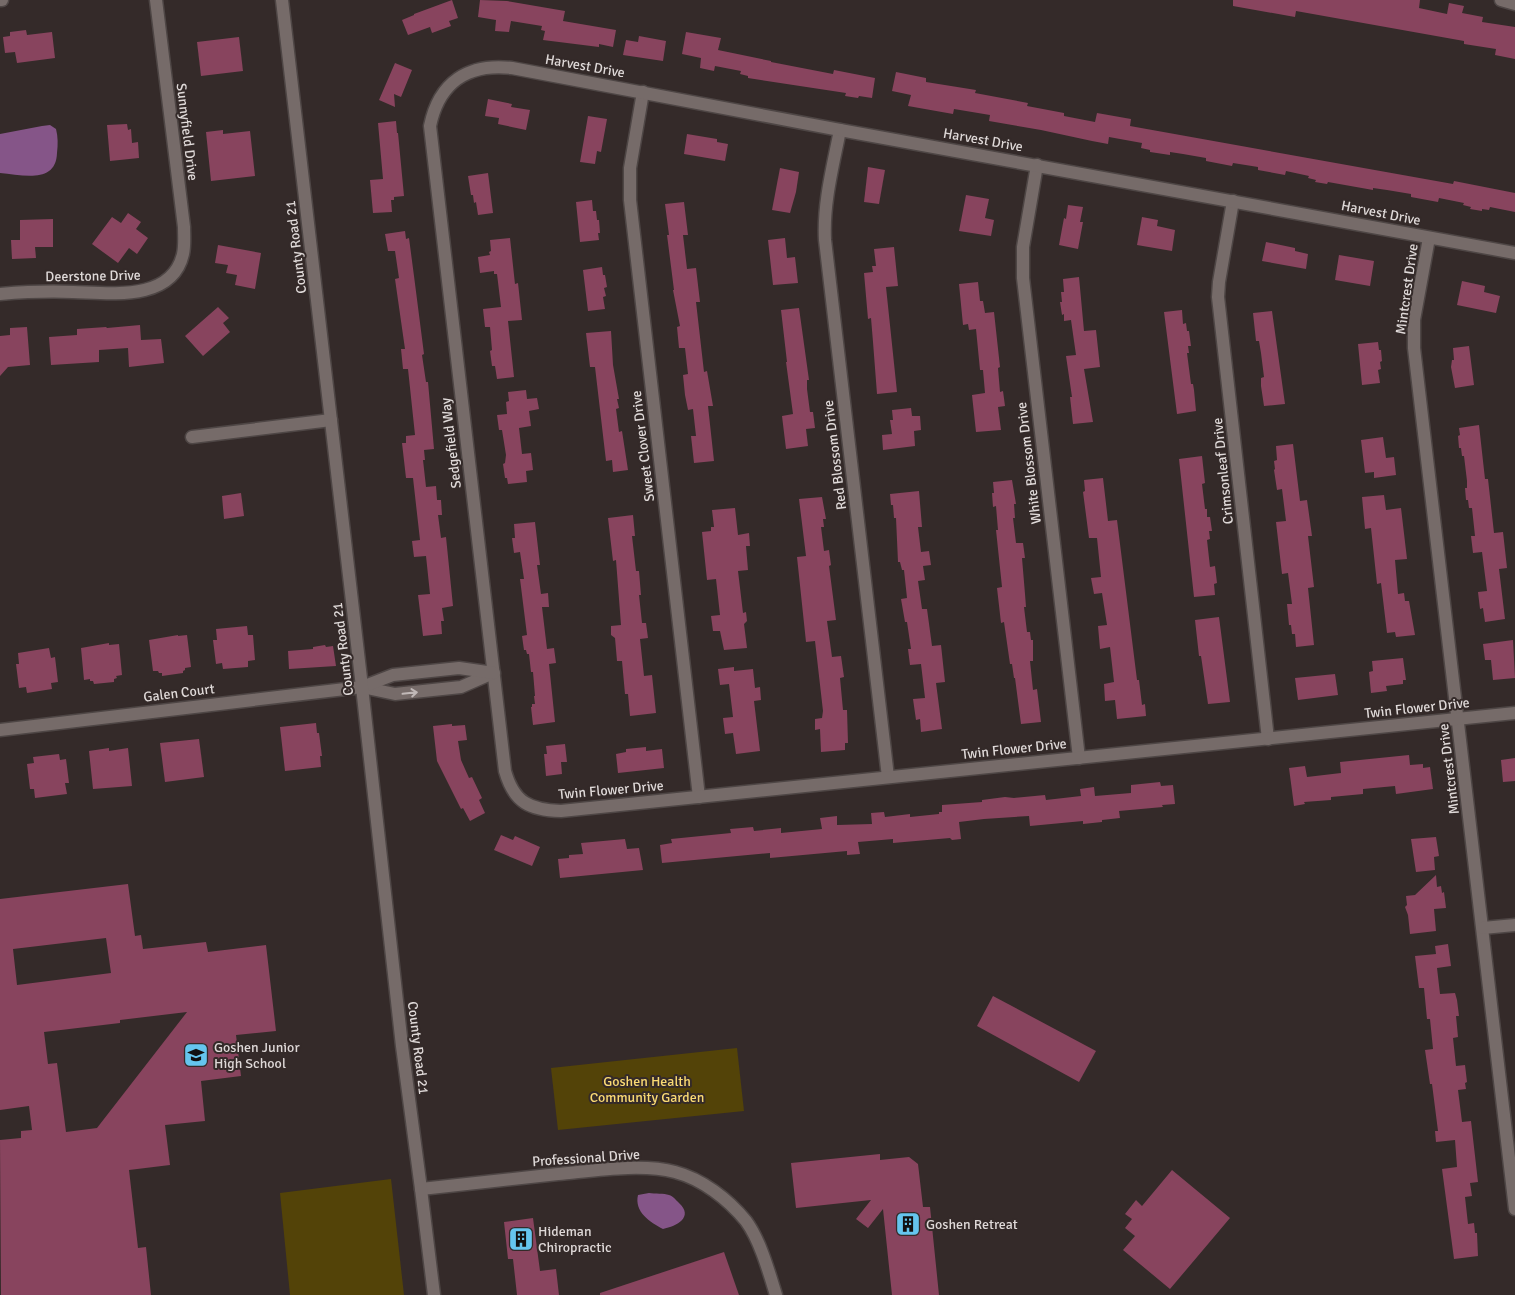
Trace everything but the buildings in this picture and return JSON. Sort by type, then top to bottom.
[{"type":"street","name":"Sunnyfield Drive","points":[[156,0],[184,227],[183,256],[178,266]]},
{"type":"street","name":"County Road 21","points":[[282,0],[395,989],[434,1295]]},
{"type":"street","points":[[1501,0],[1515,4]]},
{"type":"street","name":"Harvest Drive","points":[[449,84],[473,70],[496,66],[1515,253]]},
{"type":"street","name":"Sedgefield Way","points":[[449,84],[433,113],[430,126],[431,140],[505,772],[508,784],[519,799]]},
{"type":"street","name":"Sweet Clover Drive","points":[[644,92],[630,168],[630,200],[699,797]]},
{"type":"street","name":"Red Blossom Drive","points":[[840,130],[824,222],[825,240],[888,777]]},
{"type":"street","name":"White Blossom Drive","points":[[1037,165],[1023,247],[1023,278],[1079,758]]},
{"type":"street","name":"Crimsonleaf Drive","points":[[1233,201],[1218,297],[1268,739]]},
{"type":"street","name":"Mintcrest Drive","points":[[1429,238],[1413,335],[1482,928],[1511,1136],[1515,1209]]},
{"type":"street","name":"Deerstone Drive","points":[[0,294],[60,292],[130,293],[145,291],[169,277],[178,266]]},
{"type":"street","points":[[192,437],[331,420]]},
{"type":"street","points":[[362,687],[393,675],[459,668],[494,673]]},
{"type":"street","points":[[362,687],[395,694],[461,687],[494,673]]},
{"type":"street","name":"Galen Court","points":[[0,730],[362,687]]},
{"type":"street","name":"Twin Flower Drive","points":[[519,799],[534,808],[545,811],[561,811],[1515,713]]},
{"type":"street","points":[[1482,928],[1515,925]]},
{"type":"street","name":"Professional Drive","points":[[421,1189],[610,1169],[654,1169],[674,1172],[694,1179],[713,1190],[730,1204],[746,1222],[753,1234],[776,1295]]},
{"type":"green space","name":"Goshen Health Community Garden","points":[[737,1048],[744,1111],[558,1130],[551,1068]]},
{"type":"green space","points":[[391,1179],[404,1295],[290,1295],[280,1193]]},
{"type":"shaded area","points":[[50,125],[56,129],[58,141],[55,163],[51,169],[45,173],[28,176],[0,173],[0,134]]},
{"type":"shaded area","points":[[649,1193],[667,1194],[673,1197],[685,1213],[682,1220],[674,1226],[663,1229],[648,1220],[638,1206],[637,1201],[638,1195]]},
{"type":"place","name":"Goshen Junior High School","points":[[196,1055]]},
{"type":"place","name":"Goshen Retreat","points":[[908,1224]]},
{"type":"place","name":"Hideman Chiropractic","points":[[521,1239]]}]
